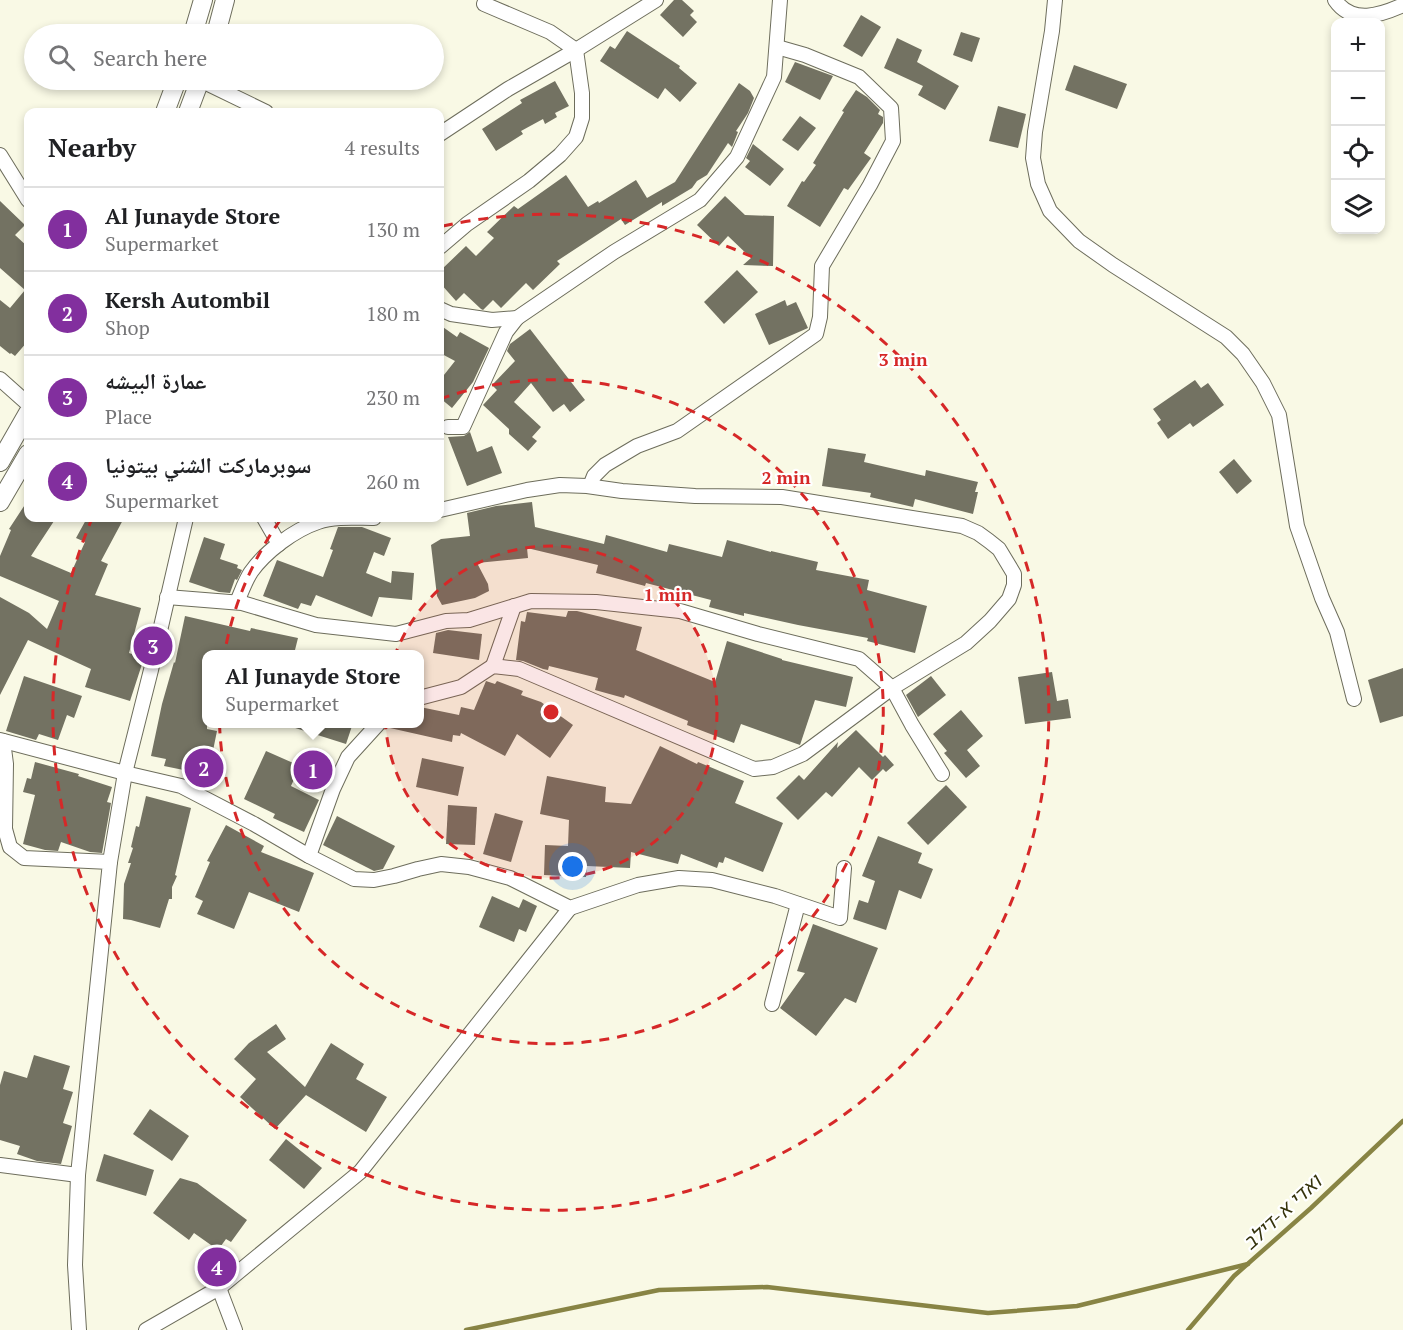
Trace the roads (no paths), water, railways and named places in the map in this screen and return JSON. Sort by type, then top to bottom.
[{"type":"main road","points":[[196,24],[203,0]]},
{"type":"main road","points":[[219,24],[225,0]]},
{"type":"main road","points":[[166,108],[173,90]]},
{"type":"main road","points":[[190,108],[196,90]]},
{"type":"main road","points":[[0,462],[24,420]]},
{"type":"main road","points":[[0,502],[24,461]]},
{"type":"street","points":[[444,131],[508,89],[656,0]]},
{"type":"street","points":[[448,427],[463,427],[506,332],[517,318],[614,252],[700,200],[737,157],[774,77],[780,0]]},
{"type":"street","points":[[1055,0],[1032,158],[1038,184],[1050,211],[1079,241],[1226,337],[1243,354],[1263,383],[1279,415],[1297,526],[1337,632],[1353,699]]},
{"type":"street","points":[[1335,0],[1344,10],[1353,14],[1365,15],[1384,14],[1403,5]]},
{"type":"street","points":[[444,244],[467,224],[529,181],[560,155],[576,137],[582,118],[582,93],[576,50],[550,32],[484,4]]},
{"type":"street","points":[[590,486],[594,476],[605,465],[637,446],[677,431],[816,334],[820,317],[822,266],[893,141],[891,108],[859,77],[805,55],[777,47]]},
{"type":"street","points":[[221,90],[258,108]]},
{"type":"street","points":[[0,155],[24,194]]},
{"type":"street","points":[[444,311],[492,320],[517,318]]},
{"type":"street","points":[[0,379],[24,400]]},
{"type":"street","points":[[444,509],[527,490],[560,485],[695,496],[782,497],[962,526],[978,533],[999,549],[1014,574],[1014,585],[1009,599],[966,643],[892,688],[803,754],[773,767],[754,769],[519,669],[493,666]]},
{"type":"street","points":[[79,1330],[75,1265],[78,1175],[110,862],[125,773],[152,670],[185,522]]},
{"type":"street","points":[[266,522],[279,544]]},
{"type":"street","points":[[237,602],[250,573],[279,544],[318,522]]},
{"type":"street","points":[[167,597],[237,602],[316,625],[396,634],[446,621],[468,620],[531,601],[596,602],[680,611],[758,634],[859,659],[892,688],[942,774]]},
{"type":"street","points":[[424,697],[461,687],[493,666],[514,606]]},
{"type":"street","points":[[309,856],[333,789],[348,757],[374,728]]},
{"type":"street","points":[[110,862],[24,858],[10,847],[5,829],[6,764],[1,740],[181,786],[354,879],[394,876],[418,868],[441,864],[468,867],[510,878],[570,908]]},
{"type":"street","points":[[146,1330],[219,1288],[360,1172],[570,908],[639,885],[679,878],[712,880],[775,896],[840,918],[844,868]]},
{"type":"street","points":[[772,1004],[798,904]]},
{"type":"street","points":[[0,1165],[78,1175]]},
{"type":"street","points":[[219,1288],[235,1330]]},
{"type":"waterway","name":"ואדי א-דילב","points":[[1188,1330],[1234,1276],[1311,1208],[1403,1121]]},
{"type":"waterway","points":[[466,1330],[659,1290],[767,1287],[988,1313],[1077,1306],[1248,1264]]},
{"type":"place","name":"عمارة البيشه","points":[[153,646]]},
{"type":"place","name":"Kersh Autombil","points":[[204,768]]},
{"type":"place","name":"Al Junayde Store","points":[[313,770]]},
{"type":"place","name":"سوبرماركت الشني بيتونيا","points":[[217,1267]]}]
